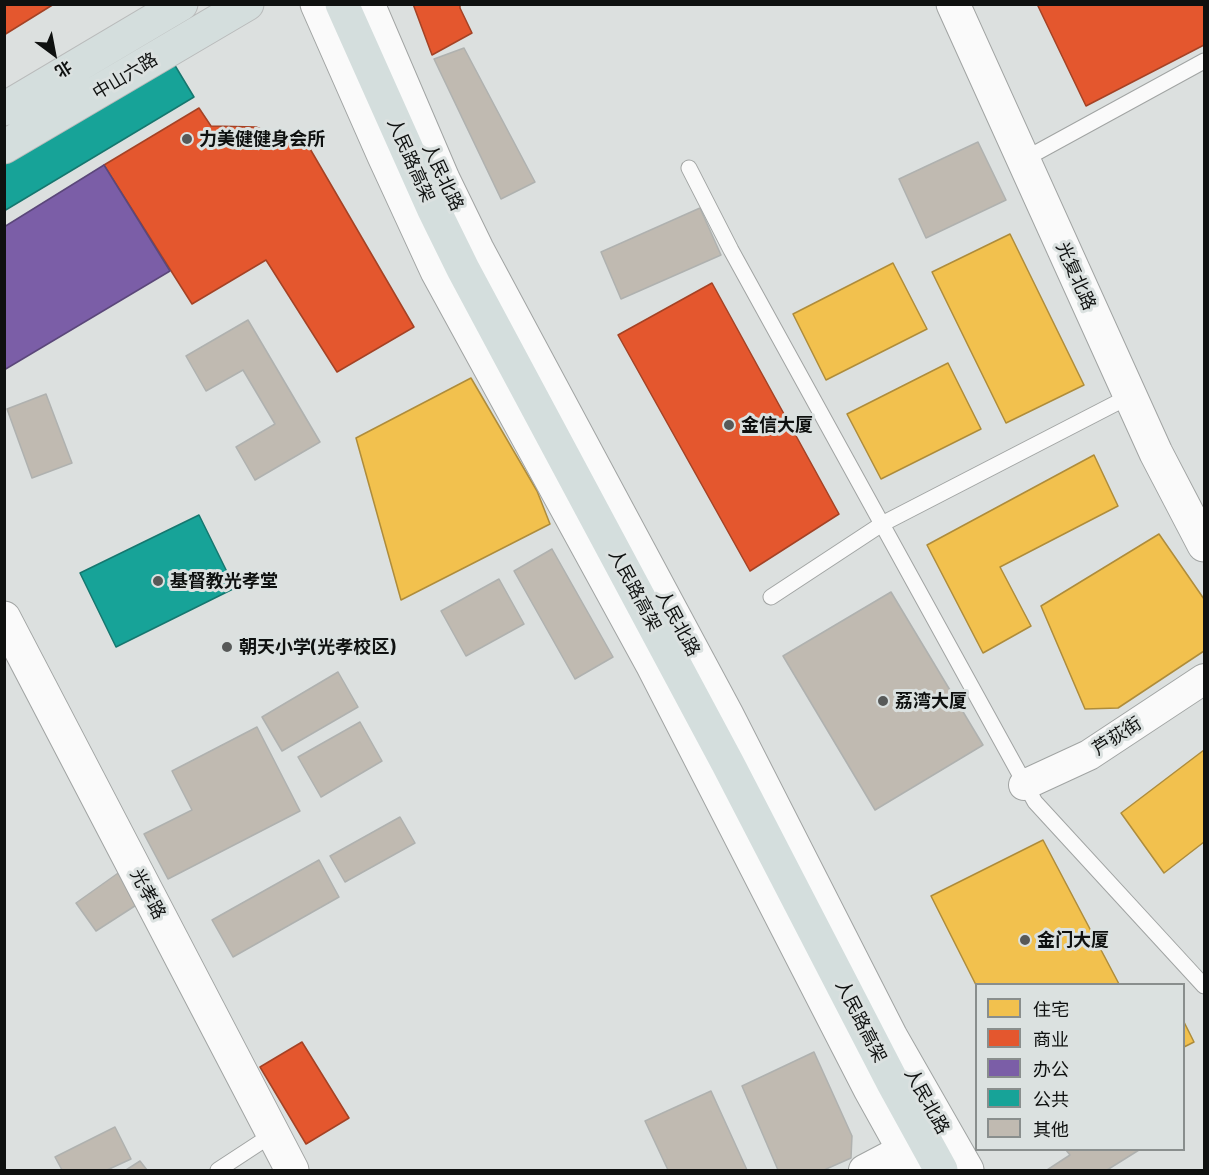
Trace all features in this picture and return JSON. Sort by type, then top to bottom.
[{"type":"main road","name":"中山六路","points":[[4,109],[181,4]]},
{"type":"main road","name":"中山六路","points":[[4,147],[247,4]]},
{"type":"main road","points":[[317,4],[437,271],[652,664],[909,1160]]},
{"type":"main road","name":"人民路高架","points":[[342,4],[429,200],[463,268],[941,1170]]},
{"type":"main road","name":"人民北路","points":[[368,4],[443,179],[477,249],[727,716],[891,1036],[967,1170]]},
{"type":"main road","name":"光复北路","points":[[953,4],[1156,453],[1204,545]]},
{"type":"main road","name":"光孝路","points":[[4,618],[292,1170]]},
{"type":"street","name":"芦荻街","points":[[1024,785],[1089,755],[1204,679]]},
{"type":"street","points":[[864,1170],[909,1160]]},
{"type":"lane","points":[[1023,160],[1204,61]]},
{"type":"lane","points":[[689,168],[731,250],[1024,785],[1035,802],[1204,986]]},
{"type":"lane","points":[[771,597],[882,524],[1130,396]]},
{"type":"lane","points":[[218,1170],[273,1134]]},
{"type":"building: 住宅","points":[[1010,234],[1084,385],[1006,423],[932,272]]},
{"type":"building: 住宅","points":[[893,263],[927,329],[826,380],[793,314]]},
{"type":"building: 住宅","points":[[948,363],[981,429],[881,479],[847,414]]},
{"type":"building: 住宅","points":[[471,378],[537,491],[550,524],[401,600],[356,438]]},
{"type":"building: 住宅","points":[[1094,455],[1118,506],[1000,567],[1031,626],[983,653],[927,545]]},
{"type":"building: 住宅","points":[[1159,534],[1204,599],[1204,651],[1118,708],[1085,709],[1041,606]]},
{"type":"building: 住宅","points":[[1204,750],[1204,842],[1164,873],[1121,813]]},
{"type":"building: 住宅","name":"金门大厦","points":[[1043,840],[1118,983],[975,983],[931,896]]},
{"type":"building: 住宅","points":[[1185,1024],[1194,1042],[1185,1046]]},
{"type":"building: 商业","points":[[4,4],[54,4],[4,35]]},
{"type":"building: 商业","points":[[413,4],[460,4],[472,33],[432,55]]},
{"type":"building: 商业","points":[[1037,4],[1204,4],[1204,45],[1086,106]]},
{"type":"building: 商业","points":[[199,108],[211,126],[256,127],[285,139],[302,135],[414,327],[337,372],[266,260],[192,304],[104,165]]},
{"type":"building: 商业","name":"金信大厦","points":[[712,283],[839,514],[750,571],[618,335]]},
{"type":"building: 商业","points":[[302,1042],[349,1118],[306,1144],[260,1067]]},
{"type":"building: 办公","points":[[104,165],[170,271],[4,370],[4,227]]},
{"type":"building: 公共","points":[[156,34],[194,97],[4,211],[4,126]]},
{"type":"building: 公共","name":"基督教光孝堂","points":[[199,515],[235,588],[116,647],[80,573]]},
{"type":"building: 其他","points":[[464,48],[535,182],[501,199],[434,59]]},
{"type":"building: 其他","points":[[978,142],[1006,200],[926,238],[899,179]]},
{"type":"building: 其他","points":[[700,208],[721,255],[621,299],[601,252]]},
{"type":"building: 其他","points":[[248,320],[320,442],[255,480],[236,447],[275,424],[243,370],[206,391],[186,356]]},
{"type":"building: 其他","points":[[46,394],[72,463],[32,478],[7,409]]},
{"type":"building: 其他","points":[[552,549],[613,657],[575,679],[514,571]]},
{"type":"building: 其他","points":[[499,579],[524,624],[466,656],[441,611]]},
{"type":"building: 其他","name":"荔湾大厦","points":[[891,592],[983,745],[875,810],[783,656]]},
{"type":"building: 其他","points":[[338,672],[358,707],[282,751],[262,717]]},
{"type":"building: 其他","points":[[360,722],[382,761],[321,797],[298,757]]},
{"type":"building: 其他","points":[[257,727],[300,811],[168,879],[144,834],[192,810],[172,771]]},
{"type":"building: 其他","points":[[400,817],[415,843],[345,882],[330,856]]},
{"type":"building: 其他","points":[[319,860],[339,897],[233,957],[212,920]]},
{"type":"building: 其他","points":[[121,871],[141,902],[96,931],[76,903]]},
{"type":"building: 其他","points":[[814,1052],[852,1136],[851,1158],[824,1170],[778,1170],[742,1086]]},
{"type":"building: 其他","points":[[711,1091],[747,1170],[668,1170],[645,1121]]},
{"type":"building: 其他","points":[[115,1127],[131,1159],[107,1170],[62,1170],[55,1157]]},
{"type":"building: 其他","points":[[1067,1151],[1137,1151],[1107,1170],[1047,1170],[1070,1155]]},
{"type":"building: 其他","points":[[140,1161],[147,1170],[126,1170]]},
{"type":"place","name":"力美健健身会所","points":[[187,139]]},
{"type":"place","name":"金信大厦","points":[[729,425]]},
{"type":"place","name":"基督教光孝堂","points":[[158,581]]},
{"type":"place","name":"朝天小学(光孝校区)","points":[[227,647]]},
{"type":"place","name":"荔湾大厦","points":[[883,701]]},
{"type":"place","name":"金门大厦","points":[[1025,940]]}]
